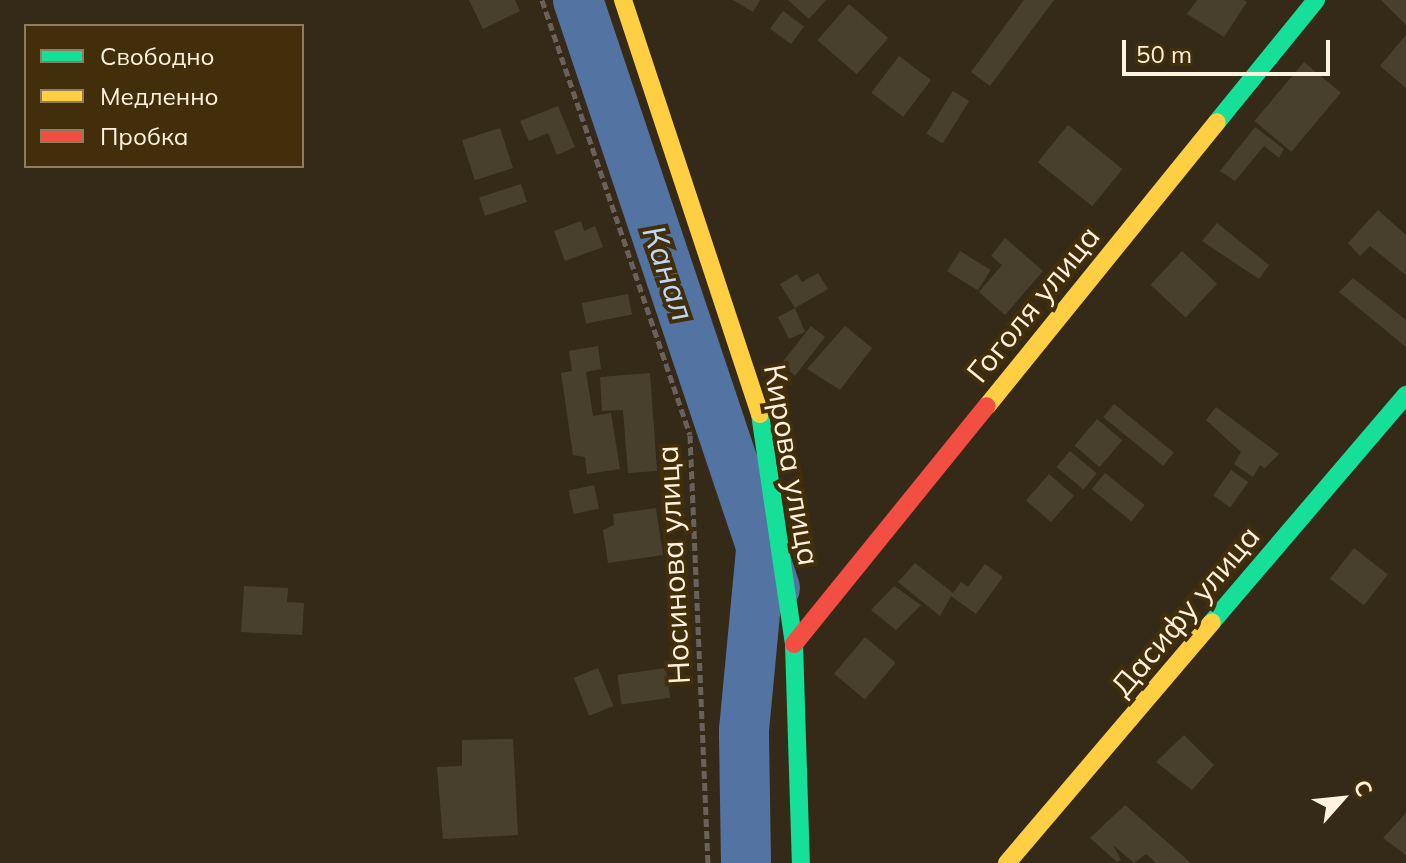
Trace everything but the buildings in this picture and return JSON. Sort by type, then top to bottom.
[{"type":"street","name":"Кирова улица","points":[[623,0],[757,394],[794,644],[801,863]]},
{"type":"street","name":"Гоголя улица","points":[[794,644],[1316,0]]},
{"type":"street","name":"Дасифу улица","points":[[1007,863],[1406,395]]},
{"type":"path","name":"Носинова улица","points":[[542,0],[690,435],[708,863]]},
{"type":"waterway","name":"Канал","points":[[578,0],[775,588]]},
{"type":"waterway","name":"Канал","points":[[746,863],[744,730],[761,550]]},
{"type":"traffic: fast","points":[[1217,122],[1316,0]]},
{"type":"traffic: fast","points":[[1212,622],[1406,395]]},
{"type":"traffic: fast","points":[[760,414],[794,644],[801,863]]},
{"type":"traffic: slow","points":[[623,0],[760,414]]},
{"type":"traffic: slow","points":[[987,406],[1217,122]]},
{"type":"traffic: slow","points":[[1007,863],[1212,622]]},
{"type":"traffic: jam","points":[[794,644],[987,406]]}]
